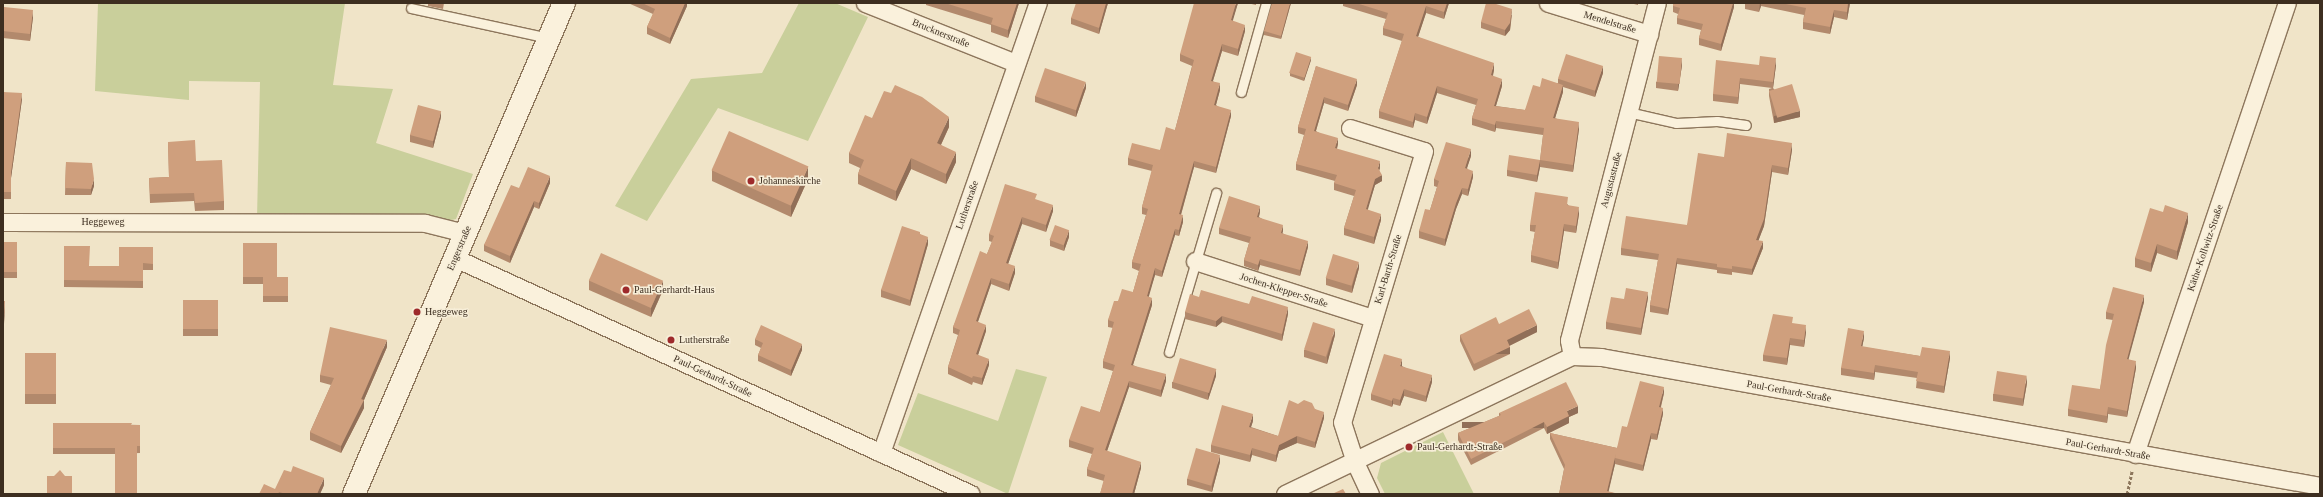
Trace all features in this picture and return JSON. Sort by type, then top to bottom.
[{"type":"main road","name":"Engerstraße","points":[[354,494],[564,3]]},
{"type":"street","name":"Brucknerstraße","points":[[865,3],[1016,63]]},
{"type":"street","name":"Lutherstraße","points":[[881,453],[1038,3]]},
{"type":"street","name":"Mendelstraße","points":[[1548,3],[1649,34]]},
{"type":"street","name":"Augustastraße","points":[[1572,356],[1569,340],[1657,3]]},
{"type":"street","name":"Käthe-Kollwitz-Straße","points":[[2135,454],[2288,3]]},
{"type":"street","name":"Karl-Barth-Straße","points":[[1350,128],[1424,151],[1342,422],[1354,460],[1370,494]]},
{"type":"street","name":"Heggeweg","points":[[3,222],[425,223],[465,233]]},
{"type":"street","name":"Paul-Gerhardt-Straße","points":[[455,258],[971,494]]},
{"type":"street","name":"Jochen-Klepper-Straße","points":[[1195,261],[1373,318]]},
{"type":"street","name":"Paul-Gerhardt-Straße","points":[[1285,494],[1572,356],[1601,357],[2320,486]]},
{"type":"lane","points":[[1241,92],[1266,3]]},
{"type":"lane","points":[[410,8],[549,38]]},
{"type":"lane","points":[[1628,112],[1676,123],[1717,120],[1746,126]]},
{"type":"lane","points":[[1169,352],[1216,193]]},
{"type":"path","points":[[2127,494],[2135,454]]},
{"type":"green space","points":[[98,3],[345,3],[333,85],[393,89],[376,143],[473,174],[456,219],[447,221],[257,218],[260,82],[189,81],[189,100],[95,91]]},
{"type":"green space","points":[[799,3],[835,3],[868,17],[808,141],[718,108],[647,221],[615,206],[691,79],[762,73]]},
{"type":"green space","points":[[1016,369],[1047,377],[1008,494],[898,445],[918,393],[998,421]]},
{"type":"green space","points":[[1443,432],[1474,494],[1385,494],[1377,478],[1381,463]]},
{"type":"building","points":[[642,3],[685,3],[670,38],[647,27],[655,9]]},
{"type":"building","points":[[945,3],[1017,3],[1008,30],[991,24],[993,18]]},
{"type":"building","points":[[1076,3],[1106,3],[1099,28],[1071,18]]},
{"type":"building","points":[[1194,3],[1236,3],[1231,20],[1245,25],[1238,49],[1222,44],[1211,81],[1220,83],[1214,105],[1231,110],[1216,167],[1194,161],[1179,214],[1183,215],[1179,230],[1175,229],[1162,271],[1155,268],[1147,296],[1152,298],[1131,365],[1166,374],[1161,390],[1129,381],[1105,450],[1141,462],[1132,494],[1100,494],[1105,475],[1087,469],[1094,448],[1069,440],[1081,406],[1100,412],[1115,365],[1103,361],[1114,322],[1108,320],[1114,301],[1118,301],[1122,289],[1133,292],[1141,264],[1132,262],[1148,209],[1142,207],[1153,165],[1128,158],[1132,143],[1160,150],[1166,127],[1175,130],[1194,60],[1180,54]]},
{"type":"building","points":[[1272,3],[1290,3],[1281,36],[1264,31]]},
{"type":"building","points":[[1356,3],[1447,3],[1444,12],[1426,6],[1416,36],[1494,63],[1491,75],[1502,79],[1494,106],[1525,110],[1533,85],[1540,87],[1542,78],[1563,85],[1553,118],[1579,122],[1573,165],[1540,160],[1544,128],[1496,121],[1495,125],[1472,118],[1478,99],[1437,86],[1427,117],[1415,113],[1413,122],[1379,111],[1404,34],[1383,28],[1388,13]]},
{"type":"building","points":[[1486,3],[1493,3],[1512,9],[1510,23],[1505,30],[1481,22]]},
{"type":"building","points":[[1673,3],[1733,3],[1721,44],[1699,38],[1703,24],[1677,18],[1680,8],[1673,6]]},
{"type":"building","points":[[1781,3],[1848,3],[1847,12],[1834,10],[1830,27],[1803,22],[1806,8]]},
{"type":"building","points":[[4,7],[33,10],[30,34],[3,31]]},
{"type":"building","points":[[1296,52],[1311,57],[1304,78],[1289,73]]},
{"type":"building","points":[[1566,54],[1603,66],[1595,91],[1558,79]]},
{"type":"building","points":[[1659,56],[1682,58],[1680,84],[1657,82]]},
{"type":"building","points":[[1760,56],[1776,58],[1773,82],[1740,78],[1738,97],[1713,94],[1716,60],[1759,65]]},
{"type":"building","points":[[1316,66],[1357,79],[1348,105],[1324,97],[1314,131],[1338,138],[1335,148],[1380,161],[1378,168],[1382,175],[1375,179],[1366,209],[1381,214],[1374,237],[1344,228],[1356,190],[1334,183],[1337,175],[1296,164],[1306,129],[1298,127]]},
{"type":"building","points":[[1045,68],[1086,82],[1076,110],[1035,96]]},
{"type":"building","points":[[1792,84],[1800,111],[1777,118],[1769,91]]},
{"type":"building","points":[[895,85],[922,97],[949,117],[937,143],[956,152],[946,174],[911,158],[896,191],[858,174],[864,160],[849,153],[865,115],[872,118],[884,91],[891,93]]},
{"type":"building","points":[[3,92],[22,93],[11,172],[11,192],[3,192]]},
{"type":"building","points":[[418,105],[441,111],[433,141],[410,135]]},
{"type":"building","name":"Johanneskirche","points":[[729,131],[808,166],[791,206],[712,170]]},
{"type":"building","points":[[1727,133],[1792,143],[1788,168],[1772,165],[1764,219],[1756,240],[1763,241],[1752,269],[1732,266],[1732,269],[1717,267],[1717,264],[1677,258],[1668,309],[1650,305],[1659,254],[1621,248],[1626,216],[1687,225],[1698,153],[1724,157]]},
{"type":"building","points":[[195,140],[196,161],[222,160],[224,201],[195,203],[194,193],[150,194],[149,178],[169,177],[168,142]]},
{"type":"building","points":[[1446,142],[1471,149],[1465,168],[1473,171],[1468,189],[1462,188],[1445,239],[1419,231],[1425,209],[1430,210],[1439,181],[1434,179]]},
{"type":"building","points":[[1509,155],[1540,160],[1537,175],[1507,170]]},
{"type":"building","points":[[66,162],[92,163],[94,179],[91,189],[65,188]]},
{"type":"building","points":[[528,167],[550,176],[539,203],[534,201],[510,256],[484,245],[511,185],[519,188]]},
{"type":"building","points":[[1005,184],[1037,194],[1035,199],[1053,205],[1046,225],[1022,217],[1006,263],[1015,266],[1009,284],[991,278],[976,321],[986,325],[976,354],[989,359],[982,378],[973,376],[972,378],[948,367],[960,330],[953,327],[980,251],[987,254],[994,236],[989,234]]},
{"type":"building","points":[[1535,192],[1568,197],[1567,205],[1579,207],[1576,226],[1564,224],[1558,262],[1531,255],[1536,225],[1530,225]]},
{"type":"building","points":[[1229,196],[1260,206],[1257,217],[1283,225],[1281,233],[1308,241],[1300,270],[1260,259],[1258,265],[1244,260],[1251,237],[1219,228]]},
{"type":"building","points":[[2165,205],[2188,213],[2177,251],[2157,244],[2151,263],[2135,258],[2150,208],[2163,212]]},
{"type":"building","points":[[1055,225],[1069,230],[1064,245],[1050,240]]},
{"type":"building","points":[[902,226],[920,232],[920,234],[928,237],[910,300],[881,290]]},
{"type":"building","points":[[3,242],[17,242],[17,272],[3,272]]},
{"type":"building","points":[[243,243],[277,243],[277,277],[288,277],[288,296],[263,296],[263,277],[243,277]]},
{"type":"building","points":[[64,246],[90,246],[89,266],[119,266],[119,247],[153,247],[153,264],[143,263],[143,281],[64,280]]},
{"type":"building","name":"Paul-Gerhardt-Haus","points":[[601,253],[663,281],[651,308],[589,280]]},
{"type":"building","points":[[1333,254],[1359,262],[1352,286],[1326,278]]},
{"type":"building","points":[[2113,287],[2144,295],[2127,359],[2136,361],[2127,411],[2108,407],[2107,416],[2068,409],[2072,385],[2100,389],[2106,345],[2114,314],[2106,312]]},
{"type":"building","points":[[1626,288],[1648,292],[1641,328],[1606,322],[1611,297],[1624,299]]},
{"type":"building","points":[[1201,290],[1249,304],[1252,296],[1288,307],[1282,334],[1222,316],[1216,321],[1185,312],[1190,294],[1199,297]]},
{"type":"building","points":[[183,300],[218,300],[218,329],[183,329]]},
{"type":"building","points":[[3,301],[5,301],[3,330]]},
{"type":"building","points":[[1529,309],[1537,325],[1507,340],[1510,347],[1474,364],[1460,335],[1496,317],[1499,324]]},
{"type":"building","points":[[1773,314],[1793,317],[1792,323],[1806,325],[1804,340],[1790,338],[1787,358],[1763,355]]},
{"type":"building","points":[[1313,322],[1335,329],[1326,357],[1304,350]]},
{"type":"building","points":[[761,325],[802,344],[791,370],[758,355],[763,343],[755,339]]},
{"type":"building","points":[[330,327],[387,340],[361,399],[364,400],[341,446],[310,432],[334,378],[320,375]]},
{"type":"building","points":[[1848,328],[1864,331],[1861,346],[1920,356],[1922,347],[1950,351],[1944,386],[1916,381],[1918,372],[1875,365],[1874,373],[1841,368]]},
{"type":"building","points":[[25,353],[56,353],[56,394],[25,394]]},
{"type":"building","points":[[1384,354],[1402,359],[1400,366],[1432,375],[1426,396],[1404,389],[1400,400],[1393,398],[1392,401],[1371,394]]},
{"type":"building","points":[[1180,358],[1216,369],[1209,393],[1173,382]]},
{"type":"building","points":[[1997,371],[2027,376],[2023,398],[1993,394]]},
{"type":"building","points":[[1640,381],[1664,387],[1659,407],[1663,408],[1657,434],[1651,433],[1643,465],[1615,458],[1616,453],[1607,491],[1619,494],[1559,494],[1565,465],[1550,433],[1617,448],[1622,426],[1627,427]]},
{"type":"building","points":[[1566,382],[1578,406],[1567,411],[1569,416],[1547,427],[1544,422],[1471,459],[1458,433],[1501,415],[1499,413]]},
{"type":"building","points":[[1289,400],[1298,404],[1304,400],[1312,403],[1315,409],[1324,412],[1315,442],[1297,436],[1279,445],[1276,455],[1252,448],[1250,455],[1211,445],[1222,405],[1253,414],[1249,427],[1278,436]]},
{"type":"building","points":[[53,423],[132,423],[131,425],[140,425],[140,446],[137,446],[137,494],[115,494],[115,448],[53,448]]},
{"type":"building","points":[[1196,448],[1220,455],[1211,486],[1187,479]]},
{"type":"building","points":[[293,466],[324,478],[317,494],[286,494],[279,492],[278,494],[259,494],[264,484],[275,489],[284,470],[291,472]]},
{"type":"building","points":[[60,470],[65,476],[72,476],[72,494],[47,494],[47,476],[54,476]]},
{"type":"building","points":[[1343,489],[1346,494],[1332,494]]},
{"type":"place","name":"Johanneskirche","points":[[751,181]]},
{"type":"place","name":"Paul-Gerhardt-Haus","points":[[626,290]]},
{"type":"place","name":"Heggeweg","points":[[417,312]]},
{"type":"place","name":"Lutherstraße","points":[[671,340]]},
{"type":"place","name":"Paul-Gerhardt-Straße","points":[[1409,447]]}]
